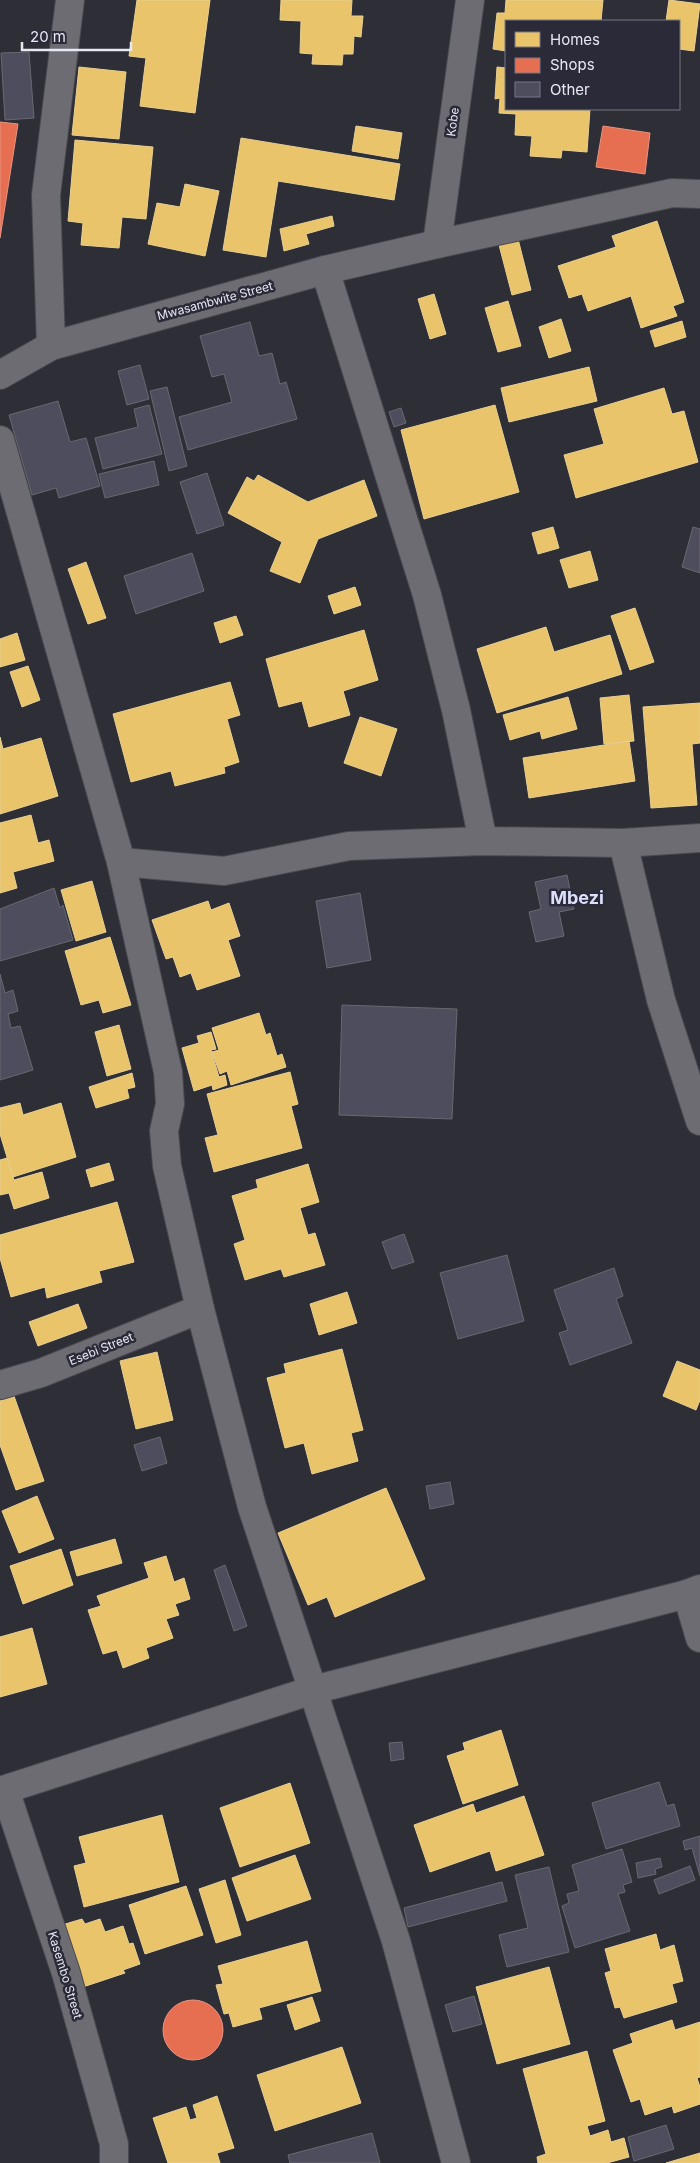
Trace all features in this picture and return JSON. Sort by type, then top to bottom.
[{"type":"street","points":[[52,346],[46,195],[70,0]]},
{"type":"street","name":"Kobe","points":[[437,244],[470,0]]},
{"type":"street","name":"Mwasambwite Street","points":[[0,375],[52,346],[325,270],[672,193],[700,194]]},
{"type":"street","points":[[325,270],[427,596],[456,710],[483,841]]},
{"type":"street","points":[[0,440],[121,862],[168,1072],[170,1104],[164,1131],[167,1166],[200,1309],[252,1507],[396,1941],[456,2163]]},
{"type":"street","points":[[121,862],[224,871],[349,846],[483,841],[624,843],[700,838]]},
{"type":"street","points":[[624,843],[660,1000],[700,1121]]},
{"type":"street","name":"Esebi Street","points":[[0,1385],[41,1373],[200,1309]]},
{"type":"street","points":[[3,1791],[313,1690],[694,1592],[700,1638]]},
{"type":"street","name":"Kasembo Street","points":[[3,1791],[68,1982],[114,2144],[114,2163]]},
{"type":"building: Homes","points":[[137,0],[210,0],[195,113],[140,106],[146,58],[129,56]]},
{"type":"building: Homes","points":[[281,0],[352,0],[351,16],[363,16],[361,37],[354,36],[353,54],[343,54],[342,65],[312,64],[313,54],[300,53],[301,21],[280,20]]},
{"type":"building: Homes","points":[[506,0],[603,0],[601,20],[505,20],[505,51],[493,49],[497,13],[505,13]]},
{"type":"building: Homes","points":[[669,0],[700,4],[694,51],[680,49],[680,20],[666,20]]},
{"type":"building: Homes","points":[[79,67],[126,72],[119,139],[72,135]]},
{"type":"building: Homes","points":[[497,67],[505,68],[505,110],[590,110],[587,152],[562,150],[561,158],[530,156],[532,136],[515,135],[516,114],[499,113],[500,98],[495,99]]},
{"type":"building: Homes","points":[[356,126],[402,133],[398,159],[352,151]]},
{"type":"building: Homes","points":[[241,138],[400,164],[394,200],[278,181],[266,257],[223,250]]},
{"type":"building: Homes","points":[[75,140],[153,147],[146,219],[122,217],[119,248],[81,245],[83,223],[68,221]]},
{"type":"building: Homes","points":[[185,184],[219,191],[205,256],[148,244],[157,203],[180,207]]},
{"type":"building: Homes","points":[[332,216],[334,226],[306,234],[309,244],[284,251],[280,229]]},
{"type":"building: Homes","points":[[657,221],[684,302],[673,306],[677,316],[641,328],[631,296],[588,311],[582,294],[569,298],[558,266],[616,247],[612,236]]},
{"type":"building: Homes","points":[[517,235],[531,290],[512,295],[498,241]]},
{"type":"building: Homes","points":[[434,294],[446,334],[430,339],[418,299]]},
{"type":"building: Homes","points":[[508,301],[521,346],[498,352],[485,308]]},
{"type":"building: Homes","points":[[561,319],[571,351],[549,358],[539,327]]},
{"type":"building: Homes","points":[[682,321],[686,337],[655,347],[650,331]]},
{"type":"building: Homes","points":[[589,367],[597,401],[509,422],[501,388]]},
{"type":"building: Homes","points":[[664,388],[672,414],[684,411],[698,462],[576,498],[564,455],[604,444],[594,409]]},
{"type":"building: Homes","points":[[495,405],[519,492],[424,519],[401,430]]},
{"type":"building: Homes","points":[[258,475],[308,502],[364,480],[377,516],[318,539],[300,583],[270,571],[282,542],[228,513],[247,477],[254,481]]},
{"type":"building: Homes","points":[[553,527],[559,548],[538,554],[532,533]]},
{"type":"building: Homes","points":[[590,551],[598,580],[569,588],[560,560]]},
{"type":"building: Homes","points":[[86,562],[106,618],[88,624],[68,569]]},
{"type":"building: Homes","points":[[355,587],[361,605],[334,614],[328,596]]},
{"type":"building: Homes","points":[[635,608],[654,662],[630,670],[611,616]]},
{"type":"building: Homes","points":[[236,616],[243,635],[220,643],[214,623]]},
{"type":"building: Homes","points":[[546,627],[554,652],[610,635],[622,674],[497,713],[477,649]]},
{"type":"building: Homes","points":[[364,630],[378,680],[343,691],[350,715],[309,727],[302,701],[279,707],[266,659]]},
{"type":"building: Homes","points":[[17,633],[25,660],[0,667],[0,639]]},
{"type":"building: Homes","points":[[28,666],[40,700],[22,707],[10,672]]},
{"type":"building: Homes","points":[[230,682],[240,715],[227,719],[239,762],[224,767],[225,773],[175,786],[171,771],[131,782],[113,714]]},
{"type":"building: Homes","points":[[629,695],[634,741],[604,744],[600,698]]},
{"type":"building: Homes","points":[[568,697],[577,729],[542,739],[540,731],[510,740],[503,715]]},
{"type":"building: Homes","points":[[700,703],[700,743],[692,744],[697,805],[651,808],[643,707]]},
{"type":"building: Homes","points":[[360,717],[397,729],[381,776],[344,763]]},
{"type":"building: Homes","points":[[0,737],[3,749],[41,738],[58,796],[0,814]]},
{"type":"building: Homes","points":[[629,741],[635,781],[529,798],[523,758]]},
{"type":"building: Homes","points":[[31,815],[38,843],[49,840],[54,861],[13,872],[17,888],[0,893],[0,823]]},
{"type":"building: Homes","points":[[92,881],[106,932],[76,941],[61,890]]},
{"type":"building: Homes","points":[[208,901],[211,910],[229,903],[240,936],[228,940],[240,976],[197,990],[191,973],[180,977],[173,957],[166,959],[152,920]]},
{"type":"building: Homes","points":[[110,937],[131,1005],[103,1013],[99,1000],[81,1005],[65,951]]},
{"type":"building: Homes","points":[[259,1013],[266,1035],[270,1033],[277,1056],[282,1054],[286,1067],[231,1085],[227,1071],[220,1074],[212,1052],[219,1050],[212,1028]]},
{"type":"building: Homes","points":[[119,1025],[131,1069],[107,1076],[95,1032]]},
{"type":"building: Homes","points":[[211,1032],[216,1049],[211,1050],[219,1077],[225,1075],[227,1085],[213,1090],[212,1085],[194,1091],[182,1048],[199,1043],[197,1036]]},
{"type":"building: Homes","points":[[290,1072],[298,1104],[291,1106],[302,1148],[214,1172],[205,1138],[218,1135],[207,1094]]},
{"type":"building: Homes","points":[[132,1073],[135,1087],[127,1089],[129,1098],[96,1108],[89,1087]]},
{"type":"building: Homes","points":[[20,1103],[23,1115],[61,1103],[76,1157],[13,1177],[0,1134],[0,1108]]},
{"type":"building: Homes","points":[[7,1158],[14,1180],[42,1172],[49,1198],[14,1209],[9,1193],[0,1195],[0,1160]]},
{"type":"building: Homes","points":[[109,1163],[114,1180],[91,1187],[86,1170]]},
{"type":"building: Homes","points":[[308,1164],[319,1202],[300,1208],[308,1235],[315,1233],[325,1265],[284,1277],[281,1269],[245,1280],[234,1244],[245,1240],[232,1196],[258,1188],[256,1180]]},
{"type":"building: Homes","points":[[117,1202],[134,1262],[99,1271],[102,1282],[47,1298],[45,1287],[11,1297],[0,1258],[0,1235]]},
{"type":"building: Homes","points":[[347,1292],[357,1323],[319,1335],[310,1304]]},
{"type":"building: Homes","points":[[78,1304],[87,1328],[38,1346],[29,1322]]},
{"type":"building: Homes","points":[[342,1349],[363,1430],[351,1433],[358,1461],[312,1474],[304,1443],[285,1448],[267,1378],[286,1373],[284,1364]]},
{"type":"building: Homes","points":[[157,1352],[173,1420],[136,1429],[120,1361]]},
{"type":"building: Homes","points":[[677,1361],[700,1370],[700,1400],[696,1410],[663,1396]]},
{"type":"building: Homes","points":[[14,1396],[44,1481],[16,1490],[0,1445],[0,1401]]},
{"type":"building: Homes","points":[[386,1488],[425,1579],[335,1617],[327,1597],[308,1605],[278,1533]]},
{"type":"building: Homes","points":[[37,1496],[54,1539],[19,1553],[2,1511]]},
{"type":"building: Homes","points":[[115,1539],[122,1563],[77,1576],[70,1552]]},
{"type":"building: Homes","points":[[61,1549],[73,1585],[23,1604],[10,1566]]},
{"type":"building: Homes","points":[[166,1556],[174,1582],[184,1578],[190,1599],[175,1604],[179,1615],[166,1619],[173,1638],[146,1648],[149,1658],[123,1668],[117,1650],[103,1654],[88,1610],[101,1606],[97,1596],[149,1578],[144,1563]]},
{"type":"building: Homes","points":[[32,1628],[47,1684],[0,1697],[0,1637]]},
{"type":"building: Homes","points":[[501,1730],[518,1785],[463,1804],[447,1756],[465,1750],[463,1743]]},
{"type":"building: Homes","points":[[290,1783],[310,1843],[240,1867],[220,1808]]},
{"type":"building: Homes","points":[[524,1796],[544,1855],[496,1871],[490,1851],[430,1872],[414,1825],[473,1804],[476,1813]]},
{"type":"building: Homes","points":[[162,1815],[179,1882],[84,1907],[74,1866],[86,1863],[79,1837]]},
{"type":"building: Homes","points":[[295,1855],[311,1899],[247,1921],[232,1878]]},
{"type":"building: Homes","points":[[225,1880],[241,1935],[216,1943],[199,1889]]},
{"type":"building: Homes","points":[[186,1886],[203,1935],[145,1954],[129,1905]]},
{"type":"building: Homes","points":[[82,1919],[85,1924],[100,1919],[105,1932],[123,1926],[129,1944],[133,1943],[140,1964],[123,1970],[125,1973],[83,1987],[62,1925]]},
{"type":"building: Homes","points":[[656,1934],[660,1950],[674,1945],[683,1981],[672,1984],[677,2002],[624,2018],[620,2007],[615,2008],[605,1973],[611,1971],[605,1949]]},
{"type":"building: Homes","points":[[307,1941],[321,1991],[259,2008],[262,2019],[233,2027],[229,2013],[224,2014],[216,1985],[223,1984],[218,1966]]},
{"type":"building: Homes","points":[[549,1967],[570,2044],[497,2064],[476,1987]]},
{"type":"building: Homes","points":[[312,1997],[320,2021],[295,2030],[287,2005]]},
{"type":"building: Homes","points":[[672,2020],[675,2030],[700,2022],[700,2077],[697,2078],[700,2087],[700,2104],[674,2113],[672,2106],[645,2115],[640,2099],[631,2102],[613,2050],[633,2043],[630,2034]]},
{"type":"building: Homes","points":[[342,2047],[361,2103],[275,2131],[257,2075]]},
{"type":"building: Homes","points":[[587,2051],[605,2121],[587,2126],[590,2136],[608,2130],[611,2142],[624,2138],[629,2157],[607,2163],[538,2163],[537,2157],[546,2154],[523,2069]]},
{"type":"building: Homes","points":[[217,2096],[234,2148],[217,2153],[220,2163],[168,2163],[153,2118],[186,2107],[190,2120],[197,2118],[193,2105]]},
{"type":"building: Homes","points":[[700,2153],[700,2163],[666,2163]]},
{"type":"building: Shops","points":[[0,122],[18,124],[0,238]]},
{"type":"building: Shops","points":[[603,126],[650,133],[645,174],[596,167]]},
{"type":"building: Shops","points":[[193,2000],[210,2005],[218,2013],[223,2030],[218,2047],[210,2055],[193,2060],[176,2055],[168,2047],[163,2030],[168,2013],[176,2005]]},
{"type":"building: Other","points":[[29,52],[34,118],[5,120],[1,53]]},
{"type":"building: Other","points":[[250,322],[259,356],[272,353],[280,384],[286,382],[297,419],[188,450],[179,417],[232,402],[224,374],[212,377],[200,336]]},
{"type":"building: Other","points":[[140,365],[149,399],[127,405],[118,371]]},
{"type":"building: Other","points":[[167,387],[187,466],[169,471],[150,391]]},
{"type":"building: Other","points":[[58,401],[70,442],[86,438],[100,486],[59,498],[56,488],[32,495],[9,415]]},
{"type":"building: Other","points":[[149,405],[162,454],[103,469],[95,438],[138,427],[134,409]]},
{"type":"building: Other","points":[[401,408],[406,423],[394,427],[389,412]]},
{"type":"building: Other","points":[[154,461],[159,485],[105,498],[99,474]]},
{"type":"building: Other","points":[[207,473],[224,525],[197,534],[180,482]]},
{"type":"building: Other","points":[[693,527],[700,529],[700,573],[682,567]]},
{"type":"building: Other","points":[[192,553],[204,591],[136,614],[124,576]]},
{"type":"building: Other","points":[[567,875],[574,909],[559,912],[564,936],[536,942],[529,912],[541,909],[535,882]]},
{"type":"building: Other","points":[[54,888],[60,908],[63,905],[73,940],[0,961],[0,909]]},
{"type":"building: Other","points":[[360,893],[371,960],[327,968],[316,901]]},
{"type":"building: Other","points":[[0,974],[5,993],[13,990],[18,1011],[8,1014],[11,1028],[20,1026],[33,1070],[0,1080]]},
{"type":"building: Other","points":[[342,1005],[457,1009],[452,1119],[339,1115]]},
{"type":"building: Other","points":[[404,1234],[414,1262],[392,1269],[382,1242]]},
{"type":"building: Other","points":[[507,1255],[524,1321],[458,1339],[440,1273]]},
{"type":"building: Other","points":[[614,1268],[623,1296],[616,1299],[632,1343],[570,1365],[559,1333],[568,1330],[554,1290]]},
{"type":"building: Other","points":[[160,1437],[167,1463],[142,1471],[134,1445]]},
{"type":"building: Other","points":[[450,1482],[454,1504],[430,1509],[426,1486]]},
{"type":"building: Other","points":[[225,1565],[247,1626],[234,1631],[214,1570]]},
{"type":"building: Other","points":[[402,1742],[404,1759],[391,1761],[389,1743]]},
{"type":"building: Other","points":[[659,1782],[667,1806],[674,1804],[680,1826],[606,1849],[592,1803]]},
{"type":"building: Other","points":[[700,1836],[700,1876],[692,1848],[685,1850],[683,1841]]},
{"type":"building: Other","points":[[622,1849],[632,1882],[623,1885],[625,1892],[618,1894],[630,1931],[575,1948],[562,1906],[569,1903],[567,1894],[579,1891],[572,1865]]},
{"type":"building: Other","points":[[660,1858],[662,1867],[655,1869],[656,1874],[638,1878],[636,1863]]},
{"type":"building: Other","points":[[690,1866],[695,1880],[659,1894],[654,1880]]},
{"type":"building: Other","points":[[549,1867],[569,1952],[507,1967],[499,1935],[528,1928],[515,1875]]},
{"type":"building: Other","points":[[502,1882],[507,1901],[408,1927],[404,1908]]},
{"type":"building: Other","points":[[474,1996],[482,2024],[453,2032],[445,2005]]},
{"type":"building: Other","points":[[666,2125],[674,2149],[634,2161],[628,2137]]},
{"type":"building: Other","points":[[372,2133],[380,2163],[290,2163],[288,2155]]},
{"type":"district","name":"Mbezi","points":[[577,898]]}]
